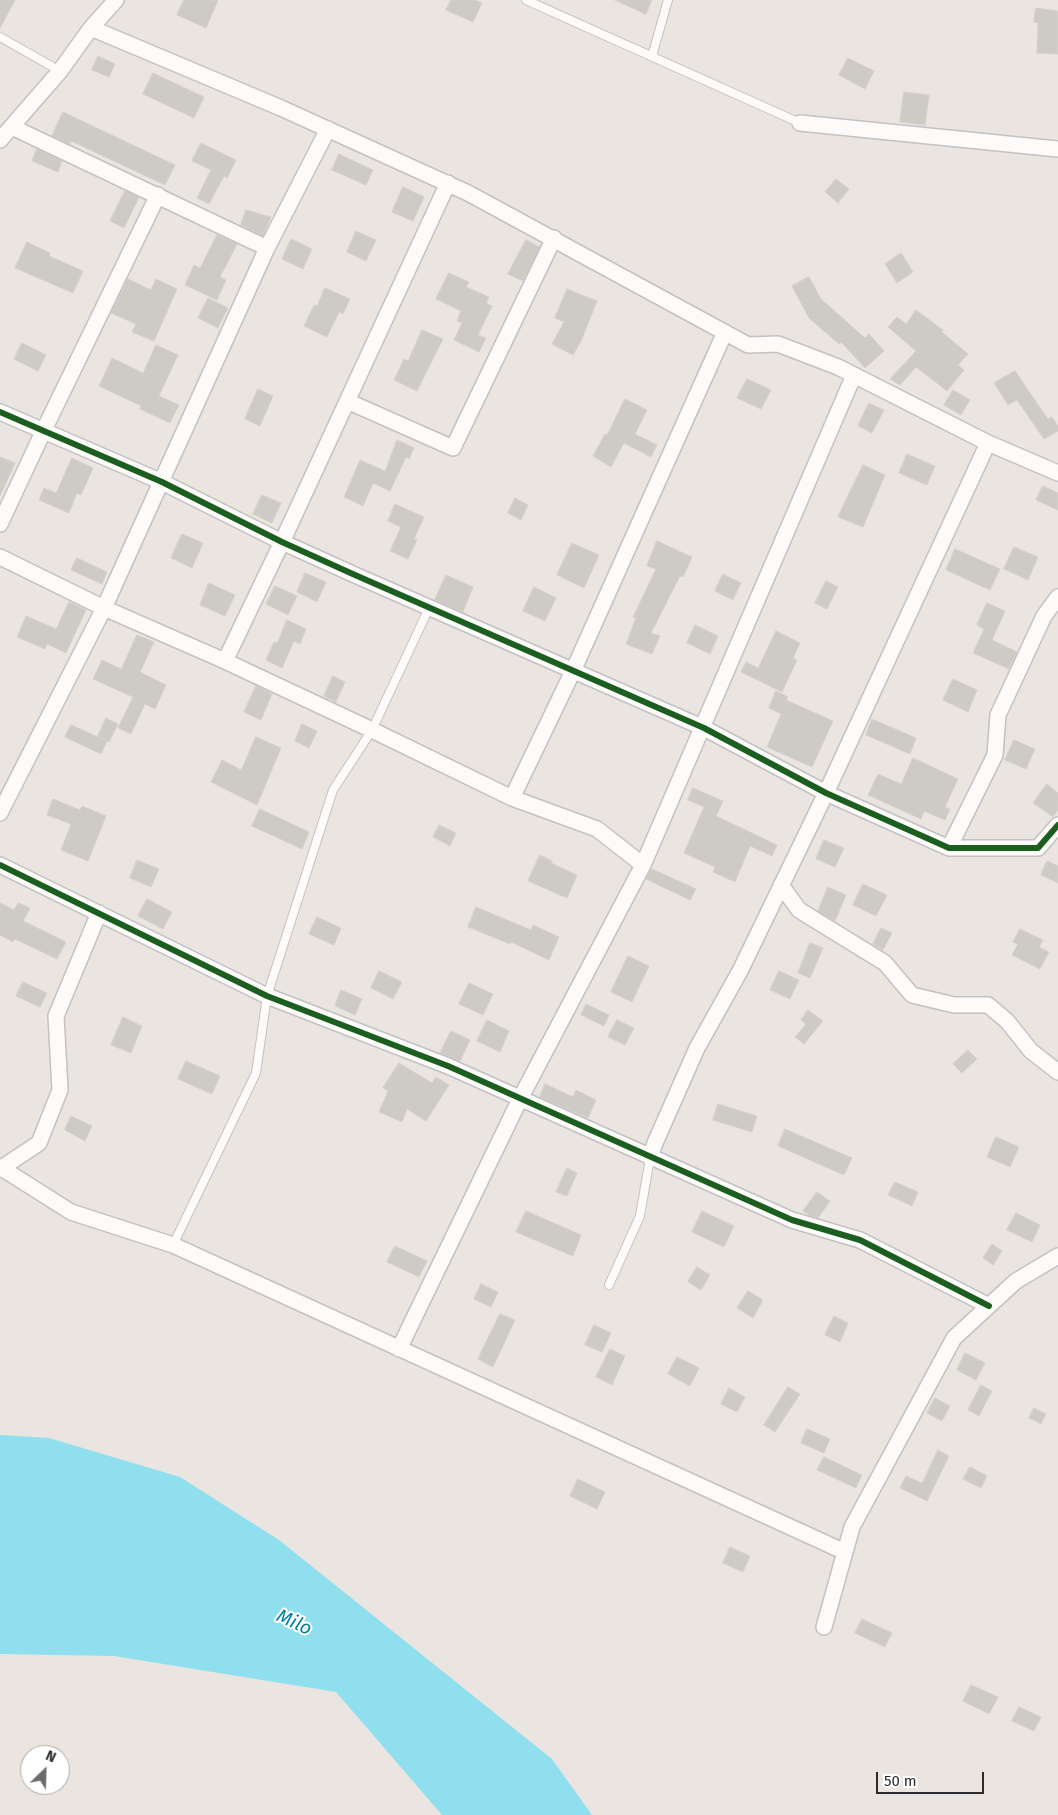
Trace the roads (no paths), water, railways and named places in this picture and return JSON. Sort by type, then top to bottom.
[{"type":"street","points":[[0,140],[60,71],[91,28],[116,0]]},
{"type":"street","points":[[91,28],[328,129],[448,183],[554,238],[748,345],[778,344],[838,367],[988,443],[1058,473]]},
{"type":"street","points":[[800,123],[1058,149]]},
{"type":"street","points":[[12,127],[267,248]]},
{"type":"street","points":[[0,813],[104,608],[267,248],[328,129]]},
{"type":"street","points":[[225,661],[448,183]]},
{"type":"street","points":[[0,524],[158,195]]},
{"type":"street","points":[[347,401],[453,448],[554,238]]},
{"type":"street","points":[[512,798],[573,671],[725,332]]},
{"type":"street","points":[[399,1349],[520,1099],[643,865],[704,728],[854,375]]},
{"type":"street","points":[[0,412],[162,482],[282,542],[429,608],[704,728],[826,793],[949,848],[1038,848],[1058,825]]},
{"type":"street","points":[[650,1158],[697,1048],[740,971],[826,793],[988,443]]},
{"type":"street","points":[[0,557],[104,608],[225,661],[372,730],[512,798],[596,829],[643,865]]},
{"type":"street","points":[[949,848],[995,755],[998,715],[1044,616],[1058,597]]},
{"type":"street","points":[[0,866],[267,996],[448,1066],[792,1220],[860,1240],[989,1306]]},
{"type":"street","points":[[781,885],[799,910],[885,964],[912,995],[954,1005],[988,1005],[1007,1021],[1031,1051],[1058,1072]]},
{"type":"street","points":[[99,914],[56,1016],[60,1090],[39,1143],[1,1168],[71,1212],[172,1245],[845,1552]]},
{"type":"street","points":[[824,1627],[852,1527],[954,1338],[1016,1281],[1058,1256]]},
{"type":"lane","points":[[526,0],[800,123]]},
{"type":"lane","points":[[652,56],[668,0]]},
{"type":"lane","points":[[0,37],[60,71]]},
{"type":"lane","points":[[172,1245],[256,1073],[267,996],[334,790],[372,730],[429,608]]},
{"type":"lane","points":[[609,1285],[640,1216],[650,1158]]},
{"type":"water","name":"Milo","points":[[0,1435],[49,1438],[180,1477],[279,1540],[552,1759],[592,1815],[442,1815],[336,1692],[114,1656],[0,1654]]}]
